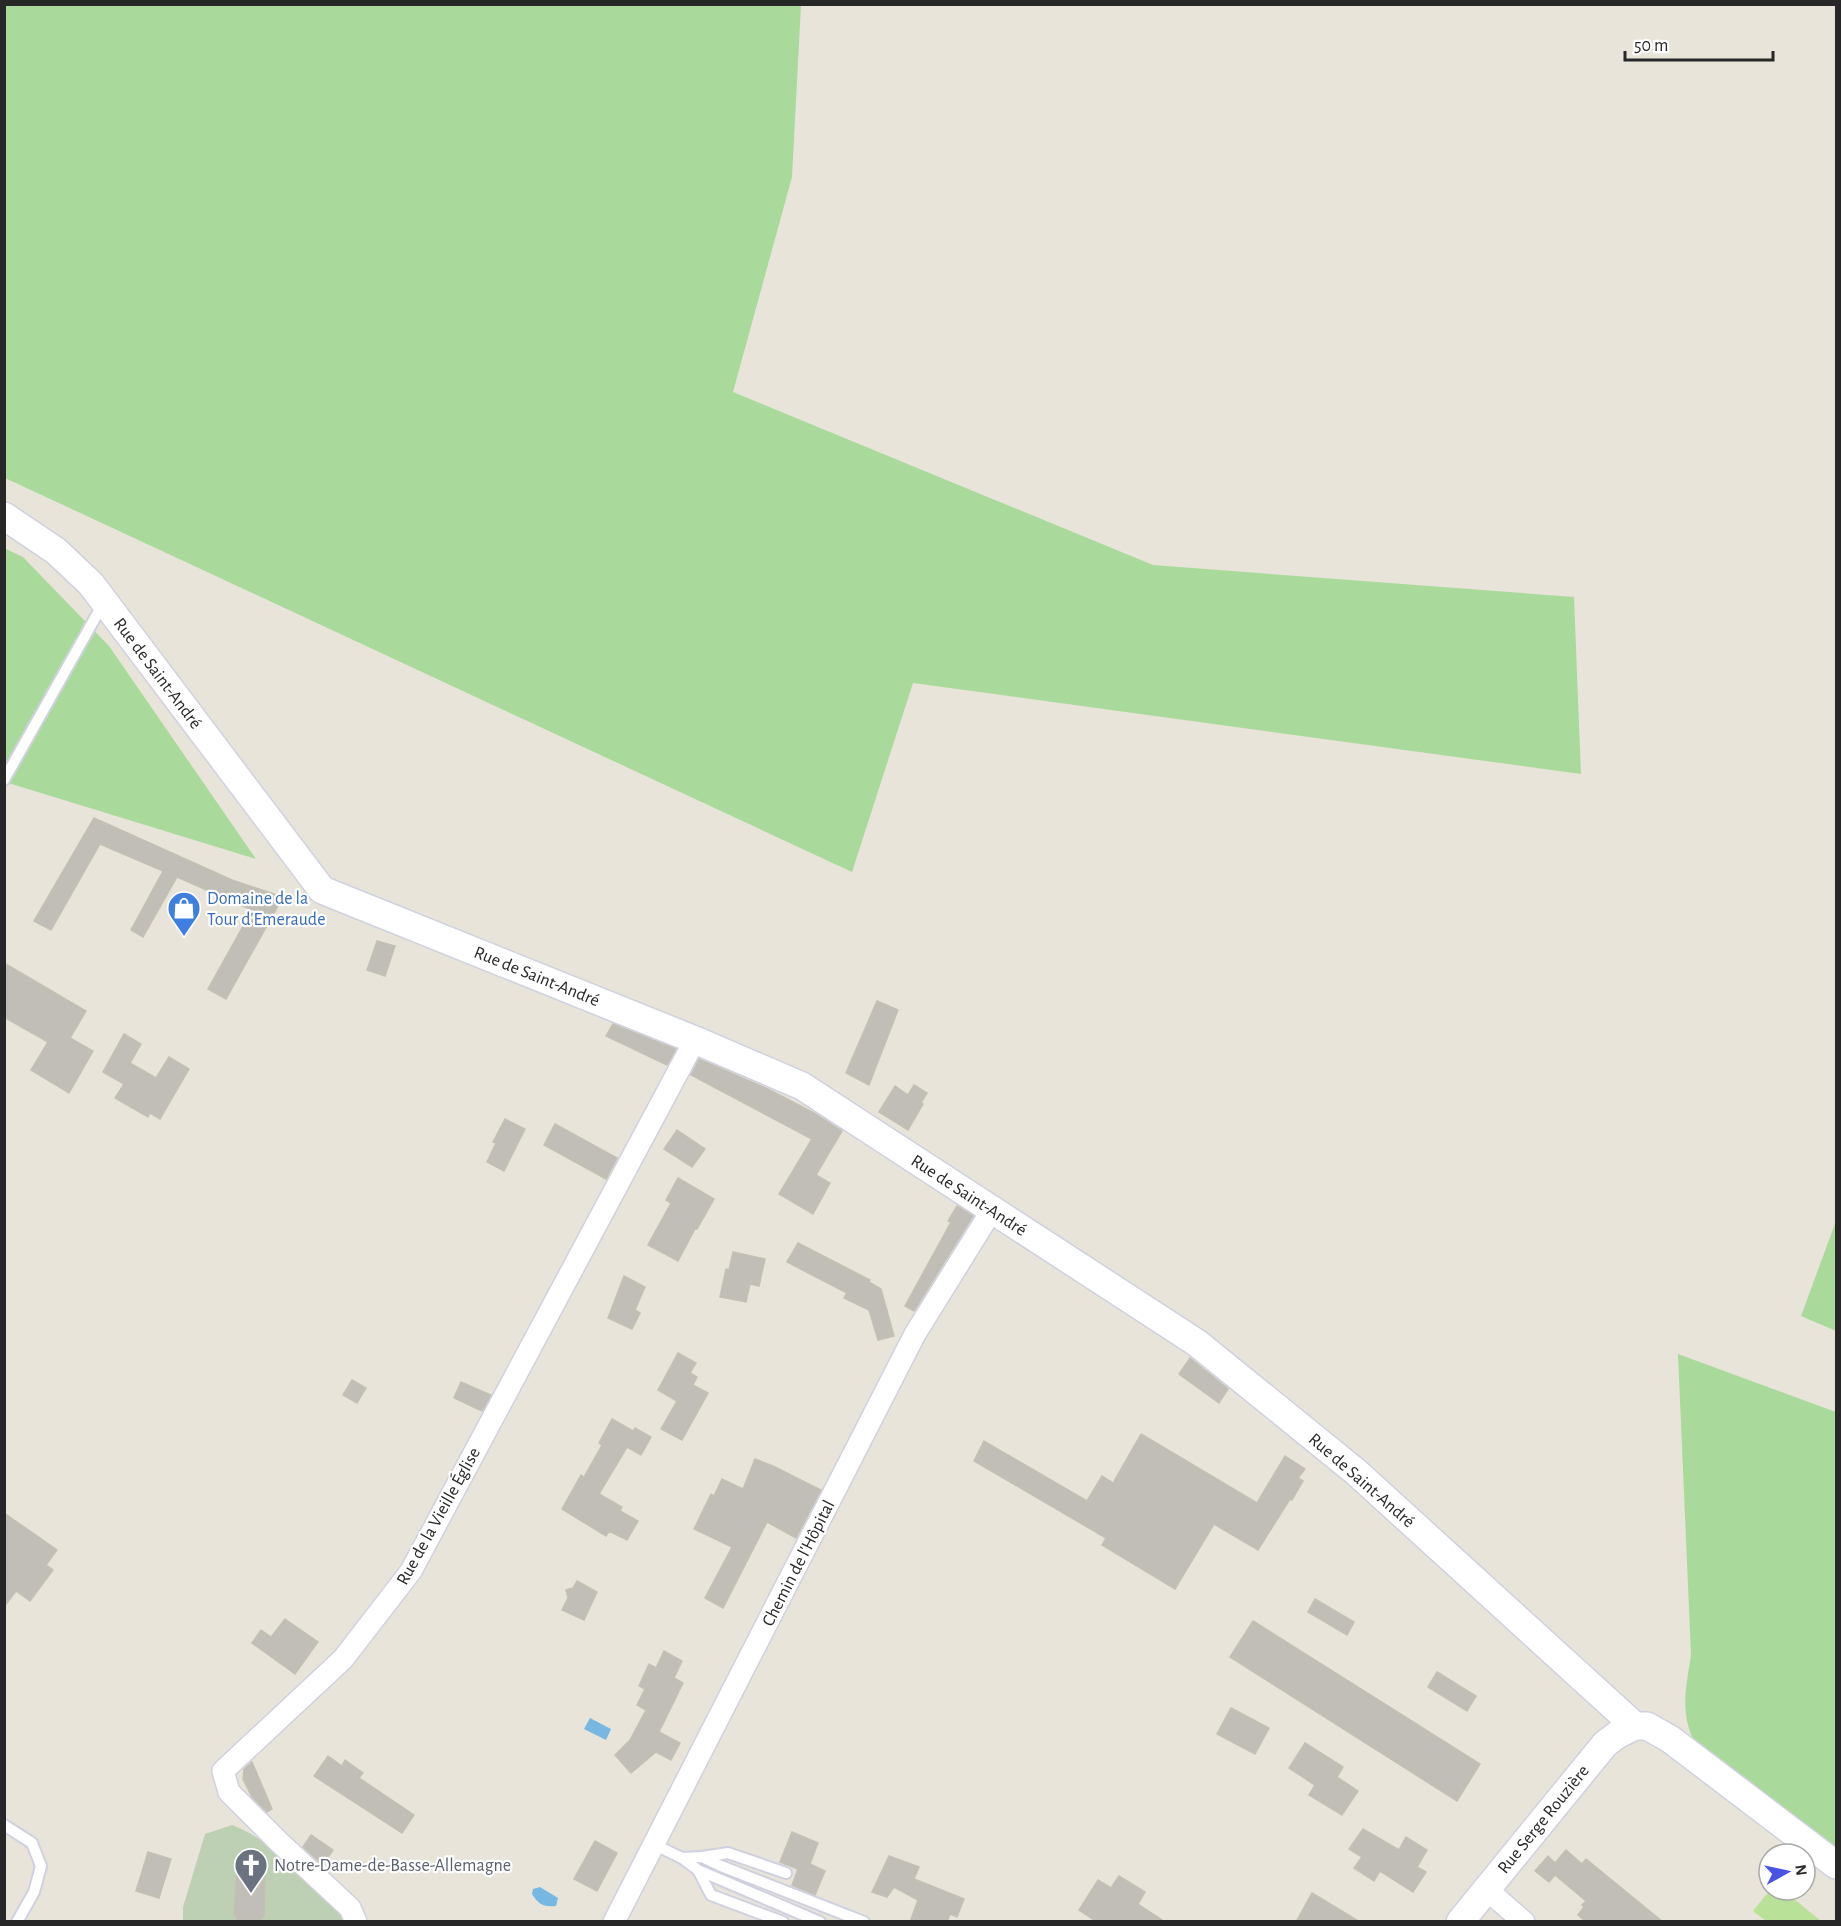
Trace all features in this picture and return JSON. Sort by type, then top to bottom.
[{"type":"street","name":"Rue de Saint-André","points":[[4,516],[56,550],[98,593],[322,890],[695,1040],[802,1086],[1197,1343],[1356,1472],[1635,1726],[1647,1726],[1670,1739],[1836,1865]]},
{"type":"street","name":"Rue de la Vieille Église","points":[[356,1922],[350,1908],[229,1792],[223,1771],[343,1659],[411,1571],[695,1040]]},
{"type":"street","name":"Chemin de l'Hôpital","points":[[614,1922],[915,1334],[992,1210]]},
{"type":"street","name":"Rue Serge Rouzière","points":[[1460,1922],[1605,1744],[1635,1726]]},
{"type":"street","points":[[1486,1890],[1524,1922]]},
{"type":"lane","points":[[4,780],[98,593]]},
{"type":"lane","points":[[4,1825],[32,1843],[41,1866],[34,1892],[17,1922]]},
{"type":"lane","points":[[653,1844],[682,1858],[698,1870],[820,1922]]},
{"type":"lane","points":[[682,1858],[728,1853],[786,1873]]},
{"type":"lane","points":[[702,1857],[864,1922]]},
{"type":"lane","points":[[698,1870],[711,1895],[783,1922]]},
{"type":"green space","points":[[5,4],[801,5],[792,177],[733,392],[1153,565],[1574,597],[1581,774],[913,683],[852,872],[5,478]]},
{"type":"green space","points":[[4,548],[23,557],[109,646],[256,859],[5,782]]},
{"type":"green space","points":[[1836,1221],[1836,1331],[1801,1316]]},
{"type":"green space","points":[[1678,1354],[1836,1412],[1836,1857],[1696,1745],[1687,1722],[1685,1701],[1691,1655]]},
{"type":"green space","points":[[232,1825],[263,1841],[278,1853],[348,1917],[348,1921],[261,1921],[261,1917],[264,1917],[262,1906],[265,1905],[262,1904],[262,1895],[265,1893],[262,1893],[265,1882],[263,1871],[265,1870],[263,1867],[239,1866],[237,1868],[239,1870],[238,1880],[235,1882],[238,1882],[238,1892],[235,1893],[238,1893],[237,1903],[234,1904],[236,1921],[183,1921],[183,1907],[205,1834]]},
{"type":"green space","points":[[1760,1902],[1798,1902],[1821,1921],[1766,1921],[1753,1911]]},
{"type":"water","points":[[590,1718],[611,1729],[606,1740],[584,1729]]},
{"type":"water","points":[[540,1887],[558,1898],[556,1906],[545,1906],[537,1901],[532,1894],[533,1889]]},
{"type":"building","points":[[94,818],[232,880],[283,897],[226,999],[208,989],[252,910],[177,877],[143,937],[131,930],[163,871],[100,844],[51,930],[34,921]]},
{"type":"building","points":[[377,941],[395,946],[385,976],[367,970]]},
{"type":"building","points":[[4,963],[86,1011],[70,1038],[93,1051],[69,1093],[31,1070],[48,1042],[4,1017]]},
{"type":"building","points":[[877,1001],[898,1010],[869,1085],[846,1073]]},
{"type":"building","points":[[613,1024],[676,1049],[667,1065],[606,1036]]},
{"type":"building","points":[[124,1034],[141,1044],[130,1063],[156,1078],[169,1057],[189,1069],[160,1119],[150,1113],[148,1117],[115,1098],[124,1084],[103,1072]]},
{"type":"building","points":[[699,1059],[768,1089],[814,1113],[842,1131],[816,1175],[830,1183],[813,1214],[779,1194],[812,1139],[691,1075]]},
{"type":"building","points":[[914,1085],[927,1093],[908,1130],[879,1112],[895,1086],[908,1095]]},
{"type":"building","points":[[505,1119],[525,1129],[504,1171],[487,1162],[496,1143],[493,1142]]},
{"type":"building","points":[[555,1124],[617,1158],[606,1179],[544,1145]]},
{"type":"building","points":[[677,1130],[705,1149],[692,1167],[664,1149]]},
{"type":"building","points":[[678,1178],[714,1199],[678,1261],[648,1245],[671,1203],[666,1200]]},
{"type":"building","points":[[957,1206],[973,1216],[914,1311],[905,1306],[951,1222],[948,1221]]},
{"type":"building","points":[[798,1243],[870,1280],[869,1282],[881,1289],[894,1336],[878,1340],[869,1310],[844,1298],[847,1293],[787,1262]]},
{"type":"building","points":[[733,1252],[765,1259],[759,1286],[750,1284],[746,1302],[720,1297],[726,1269],[729,1270]]},
{"type":"building","points":[[624,1276],[645,1287],[635,1310],[640,1313],[632,1329],[608,1318]]},
{"type":"building","points":[[678,1353],[696,1363],[690,1373],[697,1377],[693,1385],[708,1393],[682,1440],[661,1429],[677,1401],[658,1390]]},
{"type":"building","points":[[1190,1358],[1228,1389],[1219,1403],[1179,1374]]},
{"type":"building","points":[[352,1380],[366,1388],[357,1403],[343,1395]]},
{"type":"building","points":[[461,1382],[491,1395],[482,1411],[454,1398]]},
{"type":"building","points":[[612,1419],[633,1431],[635,1428],[651,1437],[641,1455],[627,1447],[599,1494],[622,1507],[620,1511],[638,1521],[627,1540],[609,1531],[606,1536],[562,1509],[581,1475],[584,1477],[602,1445],[599,1443]]},
{"type":"building","points":[[1141,1434],[1257,1503],[1285,1456],[1305,1469],[1298,1478],[1303,1481],[1258,1550],[1214,1524],[1175,1589],[1102,1545],[1106,1538],[974,1461],[984,1441],[1087,1501],[1102,1476],[1113,1483]]},
{"type":"building","points":[[755,1459],[821,1490],[796,1538],[767,1522],[723,1608],[705,1598],[732,1547],[694,1529],[711,1494],[714,1496],[722,1479],[743,1489]]},
{"type":"building","points":[[4,1513],[57,1550],[46,1565],[53,1570],[30,1601],[16,1591],[4,1607]]},
{"type":"building","points":[[577,1581],[597,1592],[584,1620],[562,1610],[568,1598],[566,1590],[573,1588]]},
{"type":"building","points":[[1315,1599],[1354,1622],[1347,1635],[1308,1612]]},
{"type":"building","points":[[285,1619],[318,1642],[295,1674],[252,1643],[261,1630],[271,1637]]},
{"type":"building","points":[[1253,1621],[1480,1764],[1457,1801],[1230,1657]]},
{"type":"building","points":[[664,1651],[682,1661],[674,1678],[683,1683],[659,1732],[680,1743],[671,1760],[656,1752],[631,1773],[615,1755],[630,1740],[646,1710],[637,1705],[645,1689],[639,1686],[649,1664],[656,1668]]},
{"type":"building","points":[[1437,1672],[1476,1696],[1467,1711],[1428,1687]]},
{"type":"building","points":[[1231,1708],[1269,1728],[1255,1754],[1217,1734]]},
{"type":"building","points":[[1305,1743],[1343,1767],[1337,1777],[1358,1791],[1342,1815],[1309,1795],[1315,1785],[1289,1768]]},
{"type":"building","points":[[328,1756],[342,1766],[345,1760],[363,1773],[359,1778],[414,1815],[402,1833],[314,1776]]},
{"type":"building","points":[[252,1762],[272,1809],[267,1812],[252,1797],[243,1779],[244,1769]]},
{"type":"building","points":[[1363,1829],[1399,1850],[1406,1837],[1427,1850],[1417,1867],[1426,1872],[1413,1892],[1380,1871],[1374,1881],[1354,1868],[1362,1857],[1349,1849]]},
{"type":"building","points":[[792,1832],[818,1843],[810,1864],[825,1871],[815,1895],[792,1885],[798,1869],[780,1862]]},
{"type":"building","points":[[311,1835],[333,1850],[323,1865],[303,1847]]},
{"type":"building","points":[[595,1841],[617,1853],[597,1891],[574,1879]]},
{"type":"building","points":[[1566,1850],[1582,1864],[1586,1859],[1663,1922],[1586,1922],[1578,1915],[1586,1901],[1555,1875],[1549,1882],[1535,1871],[1548,1856],[1555,1863]]},
{"type":"building","points":[[148,1852],[171,1859],[159,1898],[136,1891]]},
{"type":"building","points":[[889,1856],[919,1867],[914,1879],[964,1899],[957,1917],[950,1914],[947,1922],[910,1922],[918,1900],[894,1887],[887,1897],[872,1892]]},
{"type":"building","name":"Notre-Dame-de-Basse-Allemagne","points":[[239,1866],[265,1869],[264,1917],[261,1917],[261,1922],[236,1922],[237,1916],[234,1916]]},
{"type":"building","points":[[1119,1876],[1145,1892],[1138,1904],[1165,1922],[1097,1922],[1079,1910],[1098,1880],[1111,1888]]},
{"type":"building","points":[[1312,1893],[1360,1922],[1296,1922]]},
{"type":"place","name":"Domaine de la Tour d'Emeraude","points":[[184,937]]},
{"type":"place","name":"Notre-Dame-de-Basse-Allemagne","points":[[251,1894]]}]
